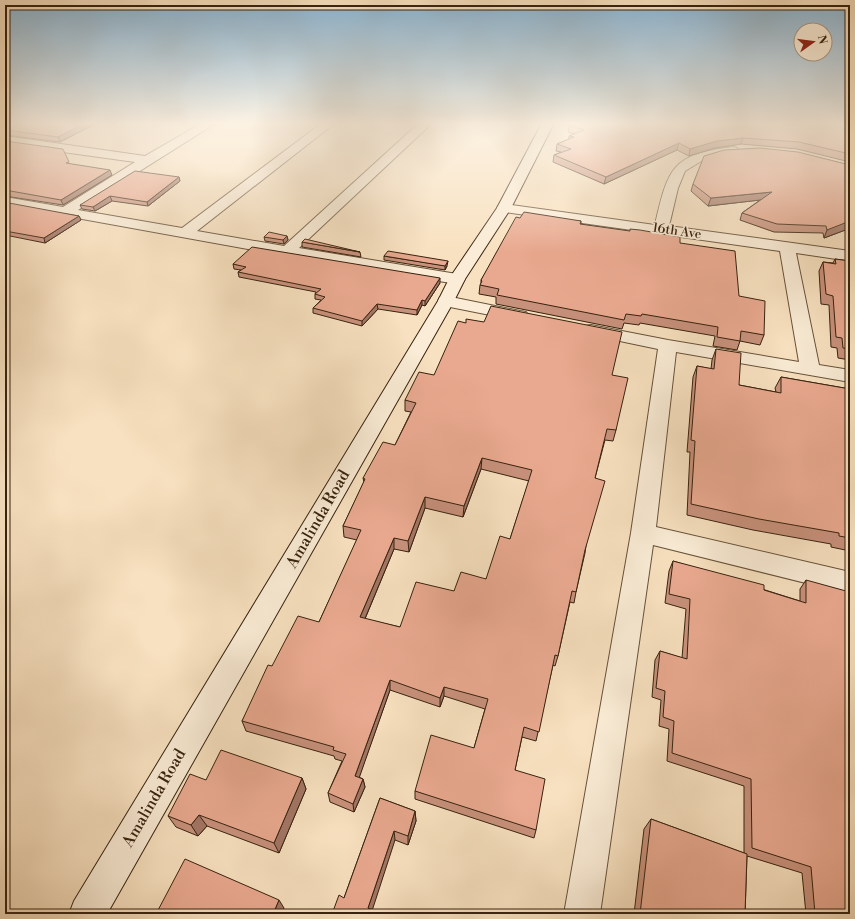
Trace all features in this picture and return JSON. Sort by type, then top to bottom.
[{"type":"street","points":[[66,211],[138,166]]},
{"type":"street","points":[[186,232],[273,166]]},
{"type":"street","points":[[287,251],[379,166]]},
{"type":"street","name":"Amalinda Road","points":[[86,914],[446,301],[457,279],[504,208],[526,166]]},
{"type":"street","points":[[661,229],[674,179],[680,168],[684,166]]},
{"type":"street","points":[[5,201],[287,251],[457,279]]},
{"type":"street","name":"16th Ave","points":[[504,208],[787,246],[850,256]]},
{"type":"street","points":[[787,246],[810,368]]},
{"type":"street","points":[[446,301],[538,319]]},
{"type":"street","points":[[576,327],[668,345],[850,376]]},
{"type":"street","points":[[582,914],[643,533],[668,345]]},
{"type":"street","points":[[643,533],[850,583]]},
{"type":"building","points":[[5,166],[84,166],[110,170],[61,200],[5,190]]},
{"type":"building","points":[[580,166],[630,166],[606,177]]},
{"type":"building","points":[[700,166],[850,166],[850,221],[827,230],[826,226],[777,224],[742,213],[772,192],[711,198],[693,184]]},
{"type":"building","points":[[135,171],[179,177],[147,202],[110,196],[93,207],[80,205]]},
{"type":"building","points":[[9,203],[79,216],[44,238],[5,231],[5,205]]},
{"type":"building","points":[[524,212],[581,221],[580,224],[630,231],[630,229],[640,230],[680,237],[680,243],[735,251],[739,296],[765,301],[764,335],[741,331],[740,341],[717,337],[718,327],[642,314],[641,316],[626,314],[624,320],[497,295],[499,289],[480,285],[481,280],[516,217],[520,218]]},
{"type":"building","points":[[269,232],[287,236],[283,240],[264,237]]},
{"type":"building","points":[[305,239],[360,252],[302,242]]},
{"type":"building","points":[[252,247],[440,278],[425,301],[422,300],[417,310],[377,304],[362,321],[313,308],[325,297],[315,294],[321,289],[238,272],[246,267],[233,264]]},
{"type":"building","points":[[388,251],[448,261],[445,266],[384,256]]},
{"type":"building","points":[[835,259],[850,261],[850,349],[843,348],[842,338],[836,337],[833,296],[826,294],[823,262],[836,264]]},
{"type":"building","points":[[491,306],[622,332],[612,375],[628,378],[616,430],[607,429],[595,478],[605,481],[585,550],[576,592],[572,591],[558,656],[555,655],[539,732],[524,727],[515,770],[545,779],[536,830],[415,791],[431,735],[474,748],[488,699],[444,687],[440,698],[390,680],[355,776],[363,779],[353,804],[328,793],[346,754],[333,750],[334,747],[242,721],[268,665],[272,666],[298,616],[319,622],[361,530],[343,526],[365,479],[363,478],[383,442],[395,445],[416,403],[405,400],[419,372],[434,375],[458,321],[466,323],[466,319],[484,322]],"holes":[[[482,458],[532,470],[510,539],[500,536],[486,579],[461,572],[454,591],[416,582],[400,627],[360,617],[394,538],[408,541],[425,497],[464,506]]]},
{"type":"building","points":[[716,349],[741,353],[739,385],[781,393],[781,377],[850,389],[850,538],[839,536],[839,533],[759,519],[691,504],[695,441],[691,440],[697,366],[714,369]]},
{"type":"building","points":[[673,561],[764,585],[764,590],[806,603],[806,580],[846,591],[847,603],[850,604],[850,914],[815,914],[811,867],[752,848],[751,779],[672,753],[674,721],[663,717],[665,691],[656,688],[660,651],[687,659],[690,599],[669,594]]},
{"type":"building","points":[[221,750],[302,778],[274,843],[199,815],[191,825],[168,816],[190,774],[206,780]]},
{"type":"building","points":[[380,798],[415,811],[408,836],[394,831],[368,908],[376,911],[375,914],[332,914],[339,895],[344,898]]},
{"type":"building","points":[[651,819],[747,854],[745,914],[640,914]]},
{"type":"building","points":[[185,859],[279,900],[273,914],[156,914]]}]
